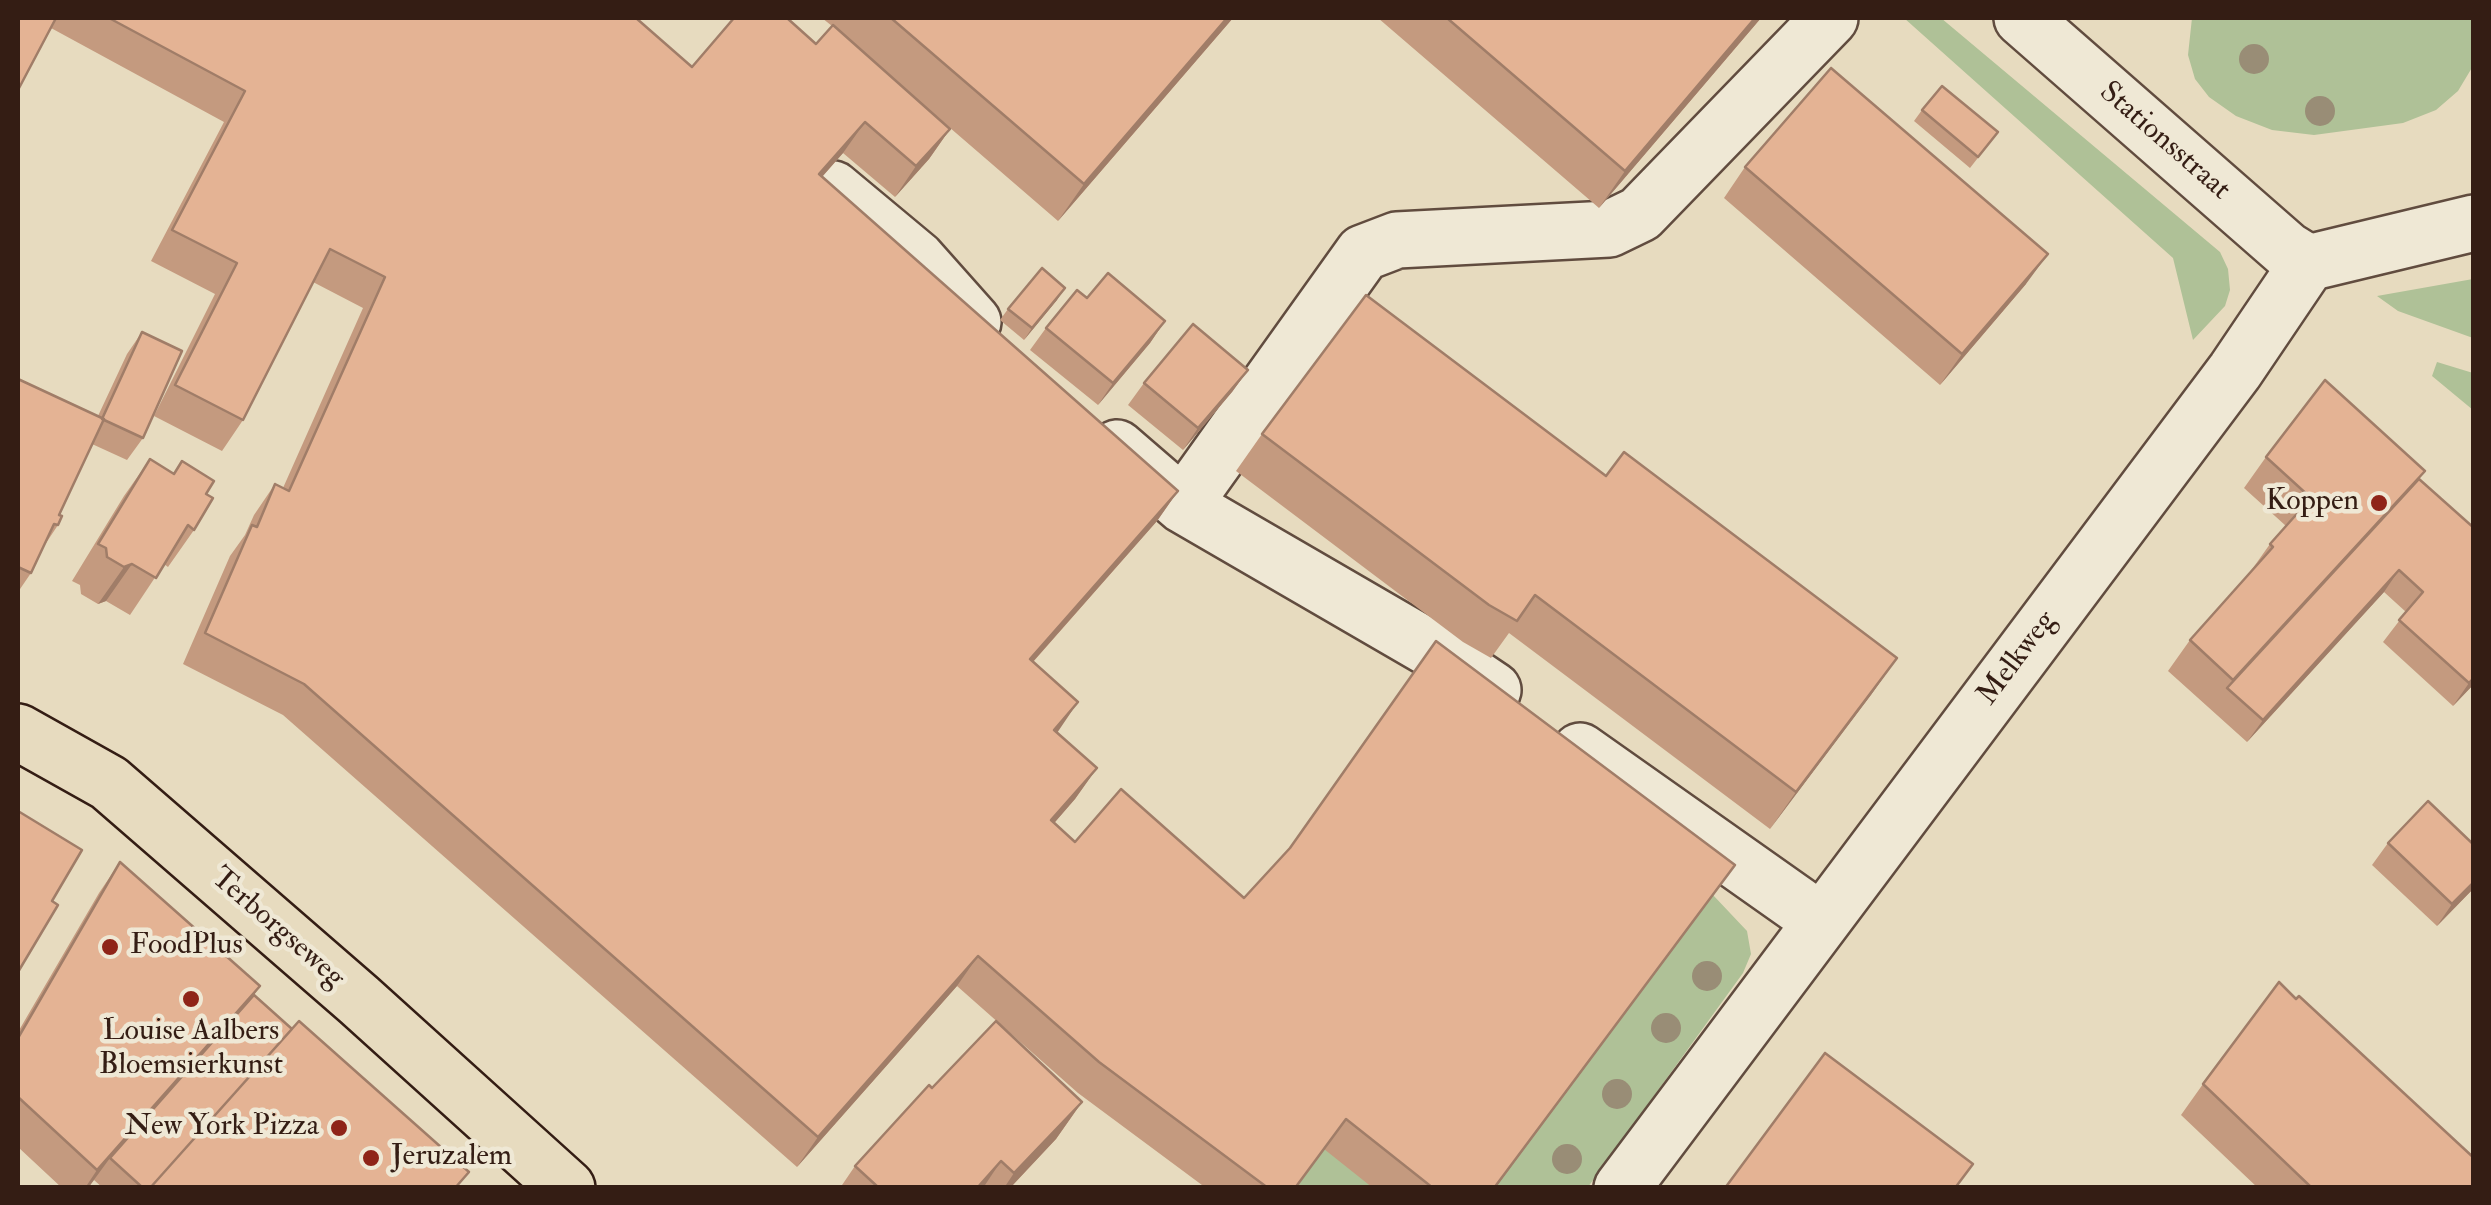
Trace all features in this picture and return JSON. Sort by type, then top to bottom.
[{"type":"main road","name":"Terborgseweg","points":[[18,732],[109,783],[359,1000],[566,1188]]},
{"type":"street","points":[[1184,505],[1362,253],[1397,240],[1609,229],[1640,214],[1830,18]]},
{"type":"street","name":"Stationsstraat","points":[[2022,18],[2287,250],[2308,263]]},
{"type":"street","points":[[791,156],[917,259],[980,330],[1010,356]]},
{"type":"street","points":[[2308,263],[2474,223]]},
{"type":"street","name":"Melkweg","points":[[1622,1188],[2235,371],[2308,263]]},
{"type":"street","points":[[1082,418],[1184,505],[1438,653],[1821,921]]},
{"type":"green space","points":[[1904,18],[1941,18],[2220,252],[2228,269],[2230,290],[2225,306],[2193,340],[2173,258]]},
{"type":"green space","points":[[2192,18],[2473,18],[2473,66],[2458,91],[2436,110],[2403,123],[2314,135],[2272,130],[2236,116],[2209,97],[2195,79],[2188,55]]},
{"type":"green space","points":[[2473,279],[2473,338],[2398,311],[2377,296]]},
{"type":"green space","points":[[2437,362],[2473,373],[2473,410],[2432,376]]},
{"type":"green space","points":[[1713,895],[1747,931],[1751,954],[1743,973],[1588,1187],[1296,1188],[1324,1149]]},
{"type":"building","points":[[18,18],[56,18],[18,90]]},
{"type":"building","points":[[109,18],[636,18],[692,67],[734,18],[787,18],[816,44],[833,25],[950,129],[916,166],[865,122],[819,174],[1178,491],[1030,659],[1078,702],[1054,730],[1097,768],[1051,820],[1075,842],[1121,789],[1244,898],[1290,848],[1436,641],[1735,865],[1494,1188],[1433,1188],[1346,1119],[1295,1188],[1268,1188],[1099,1062],[978,956],[818,1137],[304,684],[205,633],[252,525],[257,527],[275,484],[289,491],[385,277],[330,249],[243,420],[175,385],[237,263],[172,230],[245,91]]},
{"type":"building","points":[[891,18],[1227,18],[1084,184]]},
{"type":"building","points":[[1447,18],[1755,18],[1625,171]]},
{"type":"building","points":[[1831,68],[2048,254],[1962,354],[1745,167]]},
{"type":"building","points":[[1942,86],[1998,132],[1978,157],[1922,110]]},
{"type":"building","points":[[1042,268],[1065,288],[1032,328],[1008,309]]},
{"type":"building","points":[[1108,273],[1165,321],[1113,383],[1046,328],[1077,290],[1087,298]]},
{"type":"building","points":[[1366,295],[1606,476],[1624,452],[1897,658],[1796,792],[1535,595],[1517,621],[1489,605],[1262,434]]},
{"type":"building","points":[[1193,324],[1248,370],[1198,428],[1144,383]]},
{"type":"building","points":[[142,332],[182,351],[143,438],[102,419]]},
{"type":"building","points":[[18,379],[104,419],[59,515],[62,516],[58,525],[54,524],[31,573],[18,567]]},
{"type":"building","points":[[2325,380],[2425,471],[2233,680],[2190,640],[2311,498],[2266,457]]},
{"type":"building","points":[[150,459],[174,474],[182,461],[214,481],[206,494],[213,498],[194,530],[188,525],[156,578],[132,564],[124,567],[107,557],[106,548],[98,544]]},
{"type":"building","points":[[2419,479],[2474,528],[2474,678],[2469,683],[2399,620],[2423,592],[2399,570],[2263,720],[2227,688]]},
{"type":"building","points":[[2428,801],[2474,845],[2474,882],[2452,904],[2388,843]]},
{"type":"building","points":[[18,811],[82,850],[52,901],[58,905],[18,972]]},
{"type":"building","points":[[120,862],[260,986],[97,1170],[18,1097],[18,1038]]},
{"type":"building","points":[[2279,982],[2296,999],[2299,996],[2474,1158],[2474,1188],[2312,1188],[2203,1084]]},
{"type":"building","points":[[254,995],[292,1029],[150,1188],[143,1188],[110,1158]]},
{"type":"building","points":[[299,1021],[469,1172],[455,1188],[150,1188]]},
{"type":"building","points":[[996,1021],[1082,1102],[1014,1173],[1001,1161],[977,1188],[879,1188],[855,1166],[929,1085],[932,1088]]},
{"type":"building","points":[[1825,1053],[1973,1164],[1955,1188],[1725,1188]]},
{"type":"place","name":"Koppen","points":[[2379,503]]},
{"type":"place","name":"FoodPlus","points":[[110,947]]},
{"type":"place","name":"Louise Aalbers Bloemsierkunst","points":[[191,999]]},
{"type":"place","name":"New York Pizza","points":[[339,1128]]},
{"type":"place","name":"Jeruzalem","points":[[371,1158]]}]
